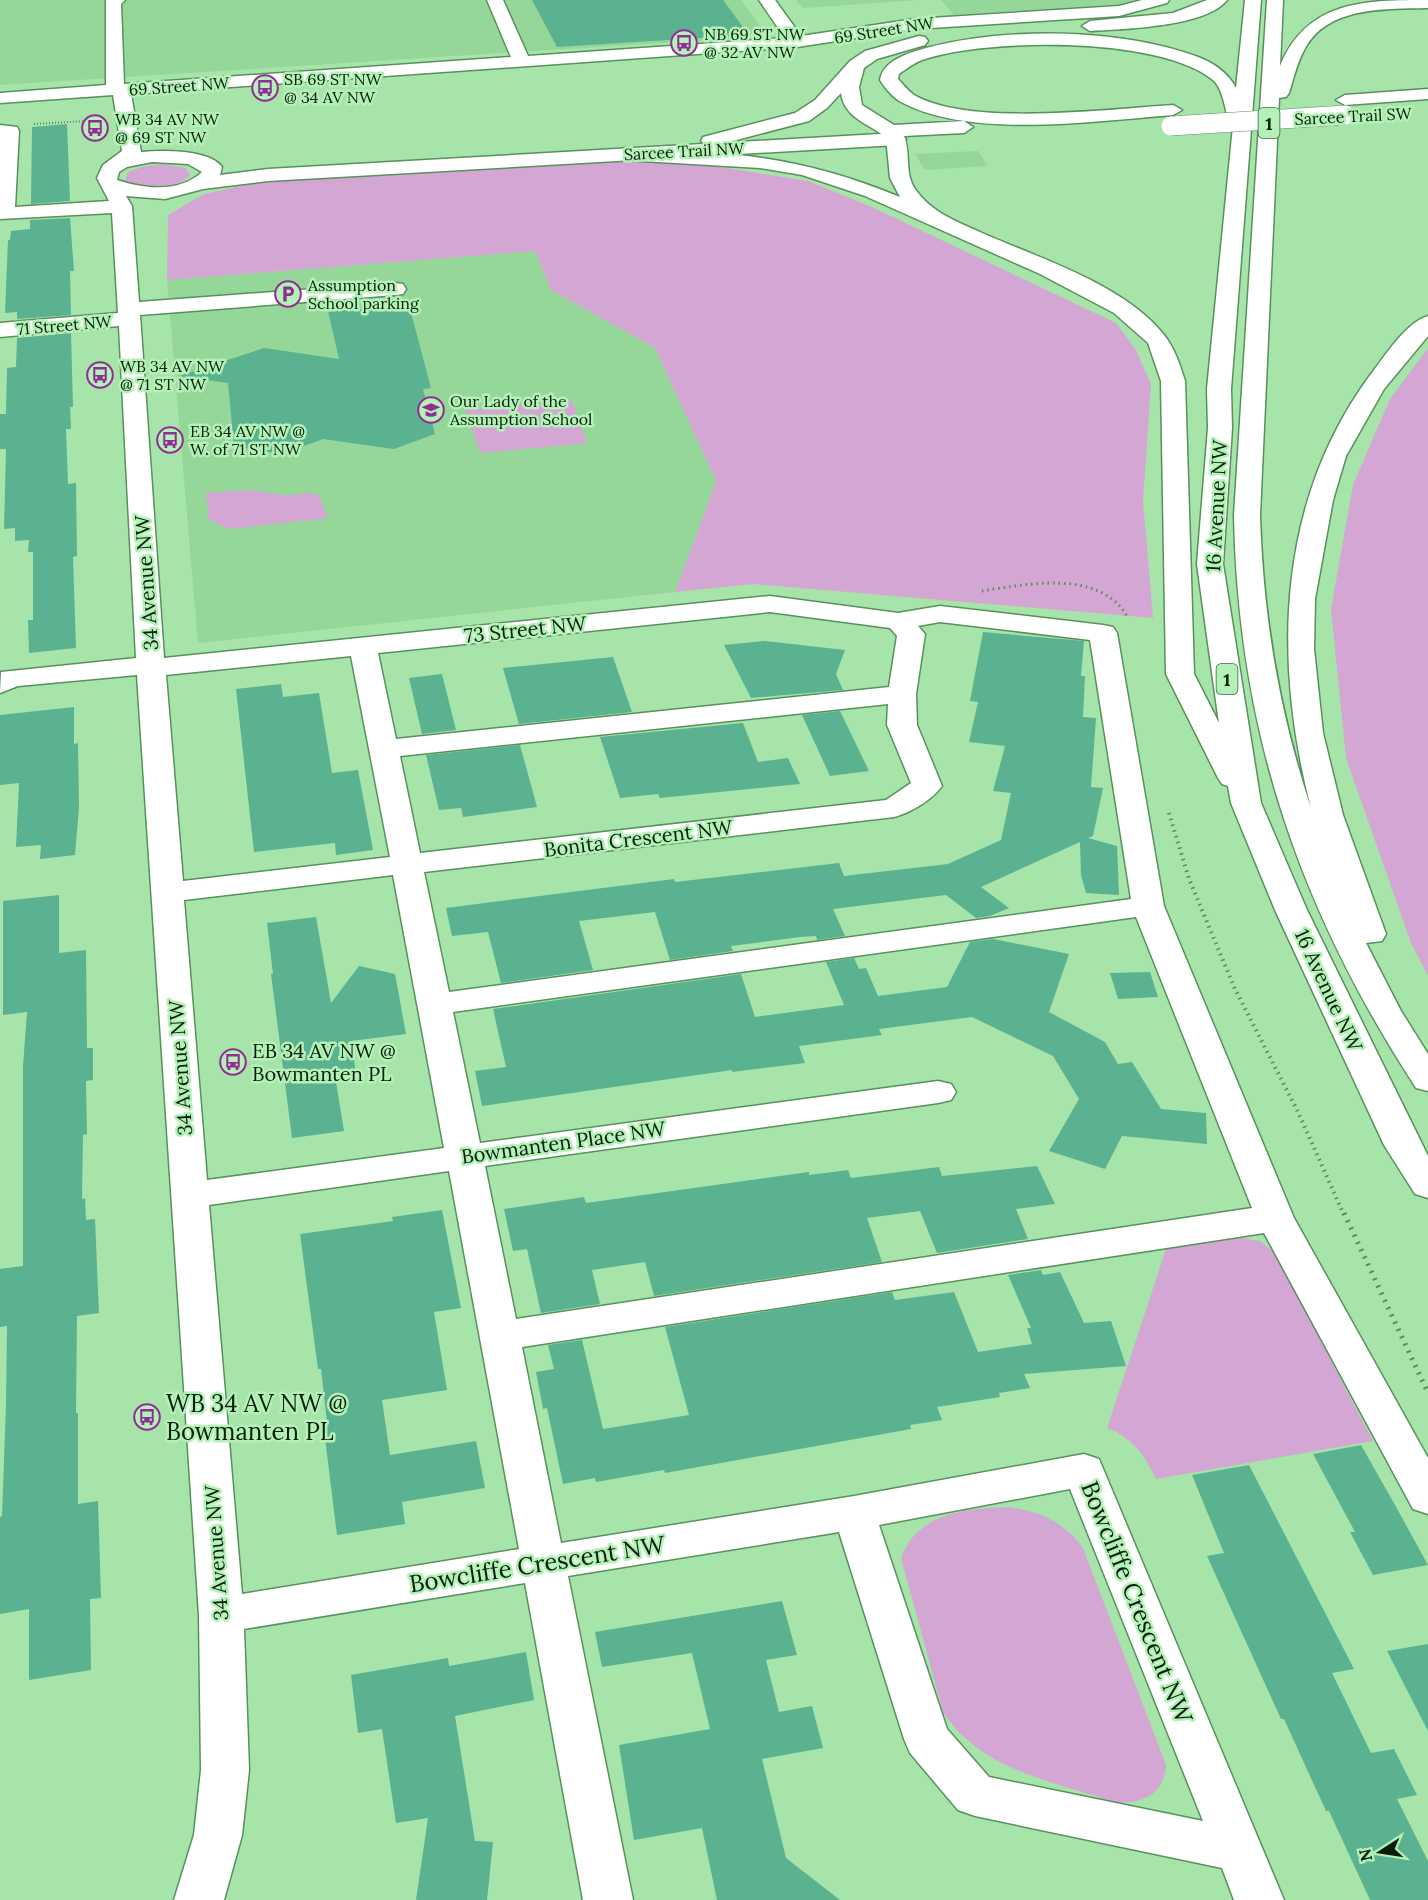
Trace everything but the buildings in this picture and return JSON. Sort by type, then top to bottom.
[{"type":"main road","points":[[112,176],[131,153],[130,129],[118,90],[113,2],[117,0]]},
{"type":"main road","points":[[495,0],[522,63]]},
{"type":"main road","points":[[767,0],[797,42]]},
{"type":"main road","points":[[710,141],[802,117],[821,104],[856,65],[870,55],[910,43],[980,33],[1158,19],[1195,12],[1219,0]]},
{"type":"main road","name":"16 Avenue NW","points":[[1252,0],[1219,389],[1220,428],[1210,564],[1246,803],[1291,910],[1397,1135],[1428,1185]]},
{"type":"main road","name":"16 Avenue NW","points":[[1275,0],[1247,536],[1249,590],[1257,659],[1287,777],[1321,873],[1384,1011],[1428,1080]]},
{"type":"main road","name":"69 Street NW","points":[[0,98],[393,72],[441,72],[467,67],[797,42],[968,19],[1119,11],[1159,1]]},
{"type":"main road","points":[[1269,129],[1293,56],[1304,35],[1315,25],[1332,16],[1356,10],[1428,3]]},
{"type":"main road","points":[[955,6],[968,19]]},
{"type":"main road","points":[[1172,118],[967,116],[928,108],[910,101],[900,95],[889,80],[890,72],[903,61],[957,47],[1053,40],[1146,47],[1194,60],[1219,75],[1228,87],[1241,132]]},
{"type":"main road","points":[[856,65],[848,96],[866,118],[894,135],[899,177],[910,197],[937,218],[1003,250]]},
{"type":"main road","points":[[1345,107],[1428,94]]},
{"type":"main road","name":"Sarcee Trail SW","points":[[1172,118],[1428,103]]},
{"type":"main road","name":"Sarcee Trail SW","points":[[1345,107],[1428,113]]},
{"type":"main road","name":"Sarcee Trail NW","points":[[894,135],[710,141],[268,167],[151,156],[112,176],[135,192],[151,193],[268,175],[1172,118]]},
{"type":"main road","points":[[125,234],[146,214],[212,173],[212,167],[201,160],[130,129]]},
{"type":"main road","points":[[0,131],[10,131],[5,214],[122,206]]},
{"type":"main road","points":[[624,154],[727,159],[806,171],[865,189],[1065,277],[1103,298],[1156,338],[1164,351],[1173,381],[1180,674],[1246,803]]},
{"type":"main road","name":"34 Avenue NW","points":[[112,176],[122,206],[125,234],[151,668],[188,1195],[221,1615],[225,1770],[218,1835],[199,1900]]},
{"type":"main road","name":"71 Street NW","points":[[0,330],[128,314],[395,289]]},
{"type":"main road","points":[[1428,323],[1397,354],[1334,457],[1319,509],[1300,607],[1307,718],[1325,805],[1340,853],[1376,947],[1403,1010],[1428,1055]]},
{"type":"main road","name":"73 Street NW","points":[[0,684],[10,688],[133,677],[151,668],[770,604],[898,621],[940,614],[1103,633],[1148,906]]},
{"type":"main road","name":"Bonita Crescent NW","points":[[168,892],[894,808],[927,786],[902,725],[902,694],[911,634],[898,621]]},
{"type":"main road","points":[[363,645],[405,865],[436,1004],[608,1900]]},
{"type":"main road","points":[[384,749],[902,694]]},
{"type":"main road","points":[[436,1004],[1148,906],[1275,1218],[1428,1497]]},
{"type":"main road","name":"Bowmanten Place NW","points":[[188,1195],[465,1155],[938,1092]]},
{"type":"main road","points":[[500,1336],[1275,1218]]},
{"type":"main road","name":"Bowcliffe Crescent NW","points":[[221,1615],[854,1513],[1084,1470],[1259,1900]]},
{"type":"main road","points":[[854,1513],[927,1739],[975,1795],[1237,1850]]},
{"type":"path","points":[[24,125],[87,121]]},
{"type":"path","points":[[976,593],[1037,585],[1086,587],[1116,599],[1122,605],[1128,620]]},
{"type":"path","points":[[1166,805],[1189,879],[1235,989],[1298,1112],[1383,1301],[1428,1392]]},
{"type":"shaded area","points":[[0,0],[741,0],[763,30],[740,38],[0,85]]},
{"type":"shaded area","points":[[796,0],[918,0],[803,8]]},
{"type":"shaded area","points":[[941,0],[1134,0],[1120,4],[954,15]]},
{"type":"shaded area","points":[[978,151],[988,166],[925,170],[915,154]]},
{"type":"shaded area","points":[[598,160],[689,162],[808,181],[872,207],[1116,323],[1136,350],[1151,384],[1143,501],[1153,618],[753,584],[675,592],[716,481],[655,348],[551,290],[535,251],[167,280],[168,215],[204,194],[260,182]]},
{"type":"shaded area","points":[[162,164],[186,168],[190,175],[177,184],[158,188],[139,186],[125,180],[128,172]]},
{"type":"shaded area","name":"Our Lady of the Assumption School","points":[[535,251],[551,290],[655,348],[716,481],[675,592],[198,643],[167,280]]},
{"type":"shaded area","points":[[1428,348],[1428,976],[1411,943],[1346,758],[1331,609],[1353,485],[1390,399]]},
{"type":"shaded area","points":[[572,401],[587,443],[480,453],[465,409]]},
{"type":"shaded area","points":[[249,490],[286,495],[310,493],[319,495],[328,518],[229,529],[209,520],[206,493]]},
{"type":"shaded area","points":[[1240,1238],[1260,1241],[1274,1252],[1373,1441],[1156,1479],[1137,1448],[1124,1437],[1107,1428],[1166,1249]]},
{"type":"shaded area","points":[[1008,1507],[1031,1511],[1050,1519],[1068,1531],[1083,1548],[1166,1765],[1161,1784],[1156,1791],[1142,1800],[1114,1802],[1019,1771],[977,1748],[959,1732],[943,1712],[901,1558],[919,1531],[931,1522],[960,1512]]},
{"type":"place","name":"NB 69 ST NW @ 32 AV NW","points":[[684,43]]},
{"type":"place","name":"SB 69 ST NW @ 34 AV NW","points":[[265,88]]},
{"type":"place","name":"WB 34 AV NW @ 69 ST NW","points":[[95,128]]},
{"type":"place","name":"Assumption School parking","points":[[288,294]]},
{"type":"place","name":"WB 34 AV NW @ 71 ST NW","points":[[100,375]]},
{"type":"place","name":"Our Lady of the Assumption School","points":[[431,410]]},
{"type":"place","name":"EB 34 AV NW @ W. of 71 ST NW","points":[[170,440]]},
{"type":"place","name":"EB 34 AV NW @ Bowmanten PL","points":[[233,1062]]},
{"type":"place","name":"WB 34 AV NW @ Bowmanten PL","points":[[147,1417]]}]
